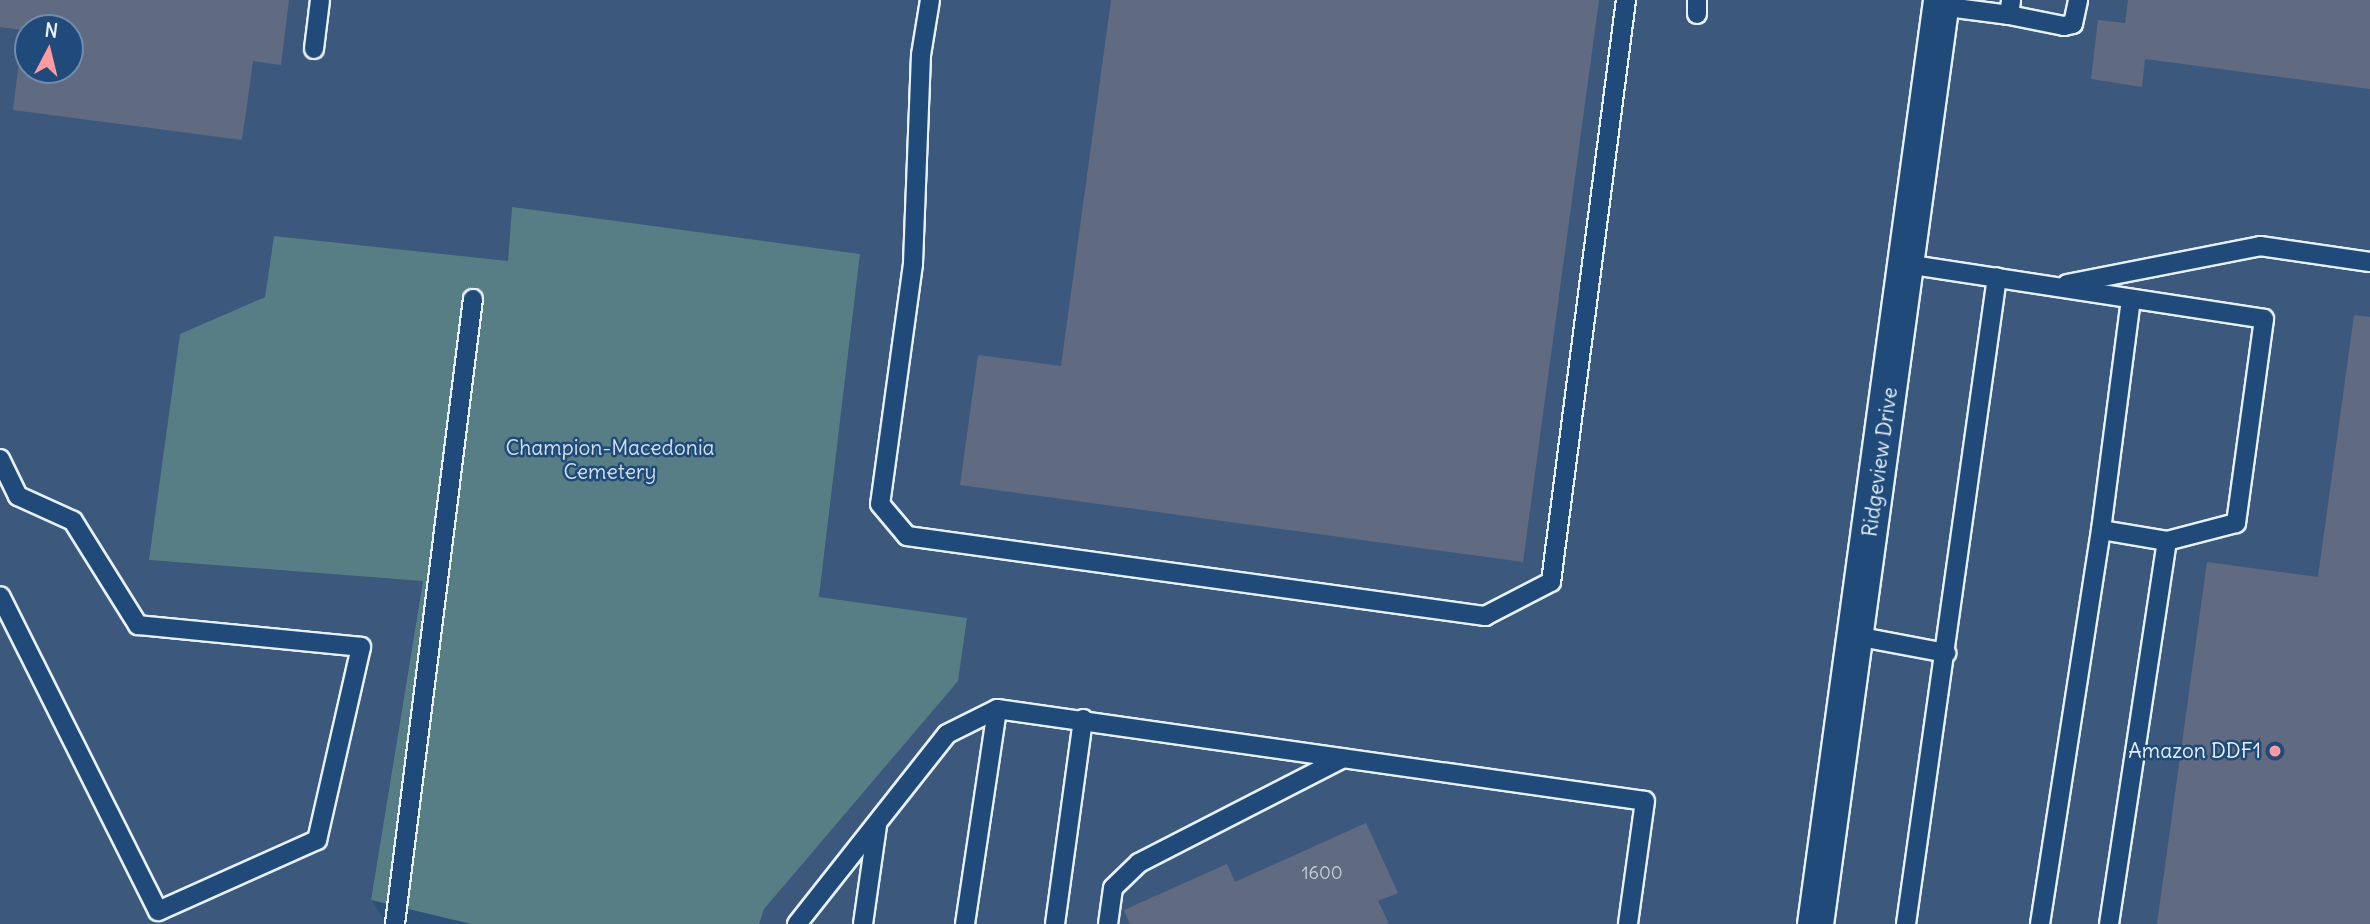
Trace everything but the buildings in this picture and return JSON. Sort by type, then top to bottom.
[{"type":"street","name":"Ridgeview Drive","points":[[1815,924],[1940,3]]},
{"type":"lane","points":[[314,49],[320,0]]},
{"type":"lane","points":[[930,0],[921,55],[913,264],[880,504],[907,536],[1485,616],[1550,582],[1626,0]]},
{"type":"lane","points":[[1940,3],[2010,8],[2064,26],[2073,24],[2078,0]]},
{"type":"lane","points":[[2057,286],[2260,246],[2370,262]]},
{"type":"lane","points":[[1906,264],[2263,319],[2236,523],[2167,541],[2101,530]]},
{"type":"lane","points":[[1906,924],[1997,277]]},
{"type":"lane","points":[[396,924],[473,299]]},
{"type":"lane","points":[[2040,924],[2101,530],[2131,299]]},
{"type":"lane","points":[[0,459],[18,496],[73,521],[138,625],[360,647],[317,840],[158,911],[0,596]]},
{"type":"lane","points":[[2109,924],[2167,541]]},
{"type":"lane","points":[[1856,636],[1946,653]]},
{"type":"lane","points":[[965,924],[998,709]]},
{"type":"lane","points":[[797,924],[947,734],[998,709],[1645,801],[1628,924]]},
{"type":"lane","points":[[1055,924],[1083,719]]},
{"type":"lane","points":[[1108,924],[1113,888],[1139,863],[1343,758]]},
{"type":"lane","points":[[863,924],[877,822]]},
{"type":"shaded area","points":[[0,0],[2370,0],[2370,924],[759,924],[764,909],[966,618],[819,598],[860,254],[512,208],[508,261],[274,236],[265,297],[180,335],[150,560],[423,580],[371,899],[386,924],[0,924]]},
{"type":"green space","name":"Champion-Macedonia Cemetery","points":[[512,207],[860,254],[819,597],[967,618],[958,681],[764,909],[759,924],[471,924],[371,900],[423,581],[149,560],[180,334],[265,297],[274,236],[508,261]]},
{"type":"place","name":"Amazon DDF1","points":[[2275,751]]}]
